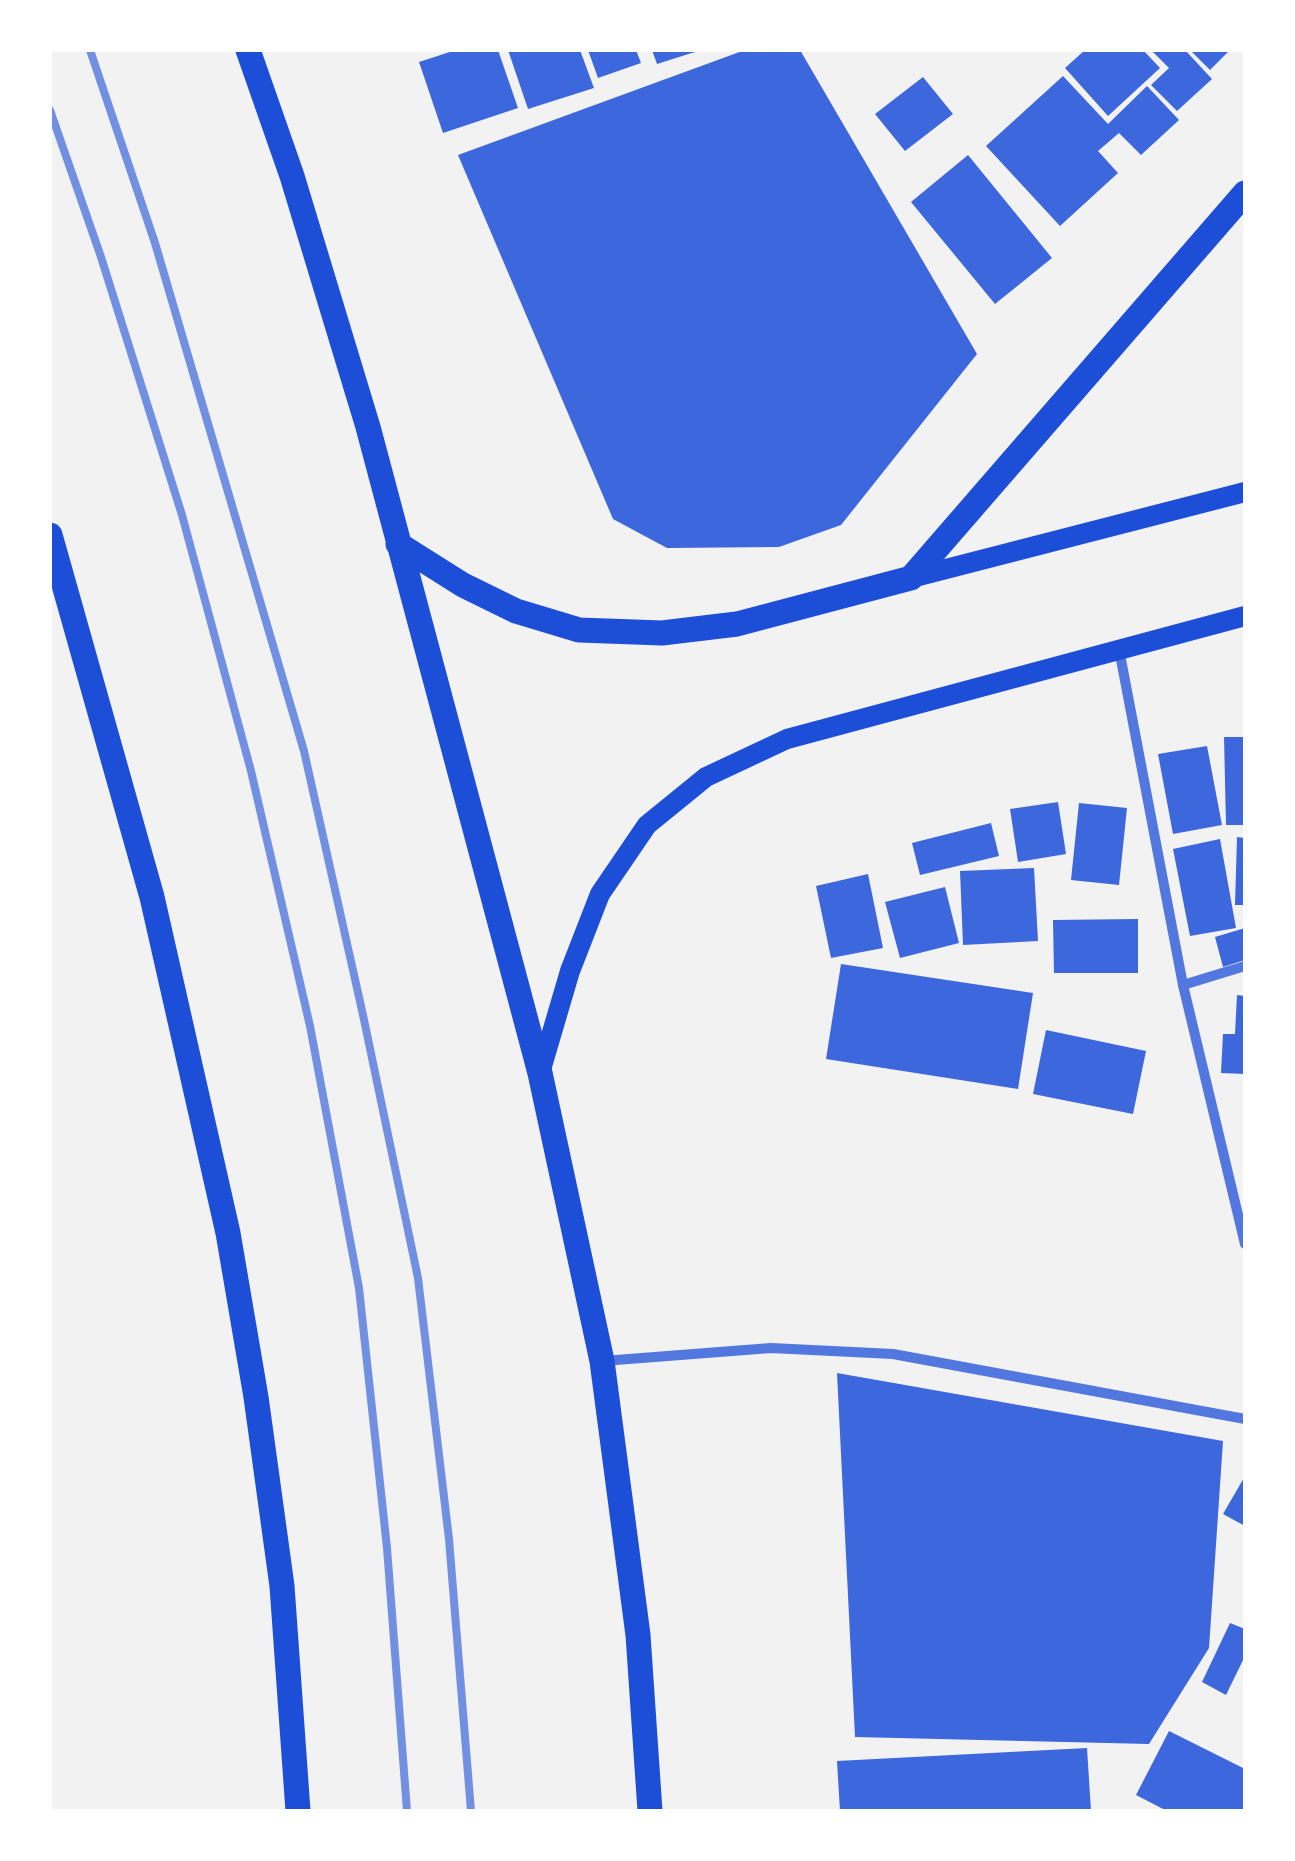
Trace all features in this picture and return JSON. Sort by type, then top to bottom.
[{"type":"main road","points":[[248,50],[298,194],[368,427],[540,1073],[602,1362],[638,1635],[650,1811]]},
{"type":"main road","points":[[911,578],[1245,193]]},
{"type":"main road","points":[[398,544],[463,585],[516,611],[579,630],[662,633],[738,624],[1245,492]]},
{"type":"main road","points":[[50,535],[152,897],[228,1233],[282,1586],[298,1811]]},
{"type":"main road","points":[[540,1073],[570,971],[600,894],[646,825],[706,777],[787,739],[1245,616]]},
{"type":"street","points":[[1119,648],[1182,985],[1245,1244]]},
{"type":"street","points":[[1182,985],[1245,966]]},
{"type":"street","points":[[602,1362],[771,1348],[893,1354],[1245,1419]]},
{"type":"building","points":[[456,50],[498,50],[518,108],[443,133],[419,62]]},
{"type":"building","points":[[508,50],[580,50],[594,88],[528,109]]},
{"type":"building","points":[[588,50],[636,50],[641,63],[598,78]]},
{"type":"building","points":[[652,50],[698,50],[698,51],[657,64]]},
{"type":"building","points":[[745,50],[800,50],[977,354],[841,525],[779,547],[667,548],[613,519],[458,155]]},
{"type":"building","points":[[1085,50],[1143,50],[1160,68],[1108,116],[1065,68]]},
{"type":"building","points":[[1151,50],[1185,50],[1212,79],[1177,111],[1151,85],[1169,68]]},
{"type":"building","points":[[1190,50],[1230,50],[1210,70]]},
{"type":"building","points":[[1063,76],[1108,124],[1147,86],[1179,120],[1141,155],[1119,133],[1098,151],[1118,173],[1060,226],[986,146]]},
{"type":"building","points":[[923,77],[953,114],[905,151],[875,114]]},
{"type":"building","points":[[968,155],[1052,258],[995,304],[911,202]]},
{"type":"building","points":[[1224,737],[1245,737],[1245,825],[1226,825]]},
{"type":"building","points":[[1207,746],[1222,825],[1173,834],[1158,754]]},
{"type":"building","points":[[1058,802],[1066,854],[1018,862],[1010,809]]},
{"type":"building","points":[[1079,803],[1127,808],[1119,885],[1071,880]]},
{"type":"building","points":[[991,823],[999,856],[920,875],[912,843]]},
{"type":"building","points":[[1237,837],[1245,838],[1245,905],[1235,905]]},
{"type":"building","points":[[1220,839],[1236,928],[1190,936],[1173,849]]},
{"type":"building","points":[[1034,868],[1038,941],[963,945],[960,871]]},
{"type":"building","points":[[868,874],[883,948],[831,958],[816,886]]},
{"type":"building","points":[[945,887],[959,943],[900,958],[885,902]]},
{"type":"building","points":[[1138,919],[1138,973],[1054,973],[1053,920]]},
{"type":"building","points":[[1245,928],[1245,960],[1223,967],[1215,937]]},
{"type":"building","points":[[841,964],[1033,993],[1018,1089],[826,1059]]},
{"type":"building","points":[[1237,995],[1245,996],[1245,1074],[1221,1073],[1223,1034],[1235,1034]]},
{"type":"building","points":[[1046,1030],[1146,1051],[1133,1114],[1033,1094]]},
{"type":"building","points":[[837,1373],[1223,1441],[1209,1648],[1149,1744],[855,1737]]},
{"type":"building","points":[[1245,1476],[1245,1526],[1223,1514]]},
{"type":"building","points":[[1230,1623],[1245,1629],[1245,1656],[1226,1695],[1202,1682]]},
{"type":"building","points":[[1169,1731],[1245,1769],[1245,1811],[1167,1811],[1136,1795]]},
{"type":"building","points":[[1087,1748],[1091,1811],[840,1811],[837,1761]]},
{"type":"railway","points":[[90,50],[155,243],[304,751],[363,1015],[418,1278],[449,1539],[471,1811]]},
{"type":"railway","points":[[50,110],[182,515],[251,771],[310,1026],[359,1288],[387,1548],[407,1811]]}]
